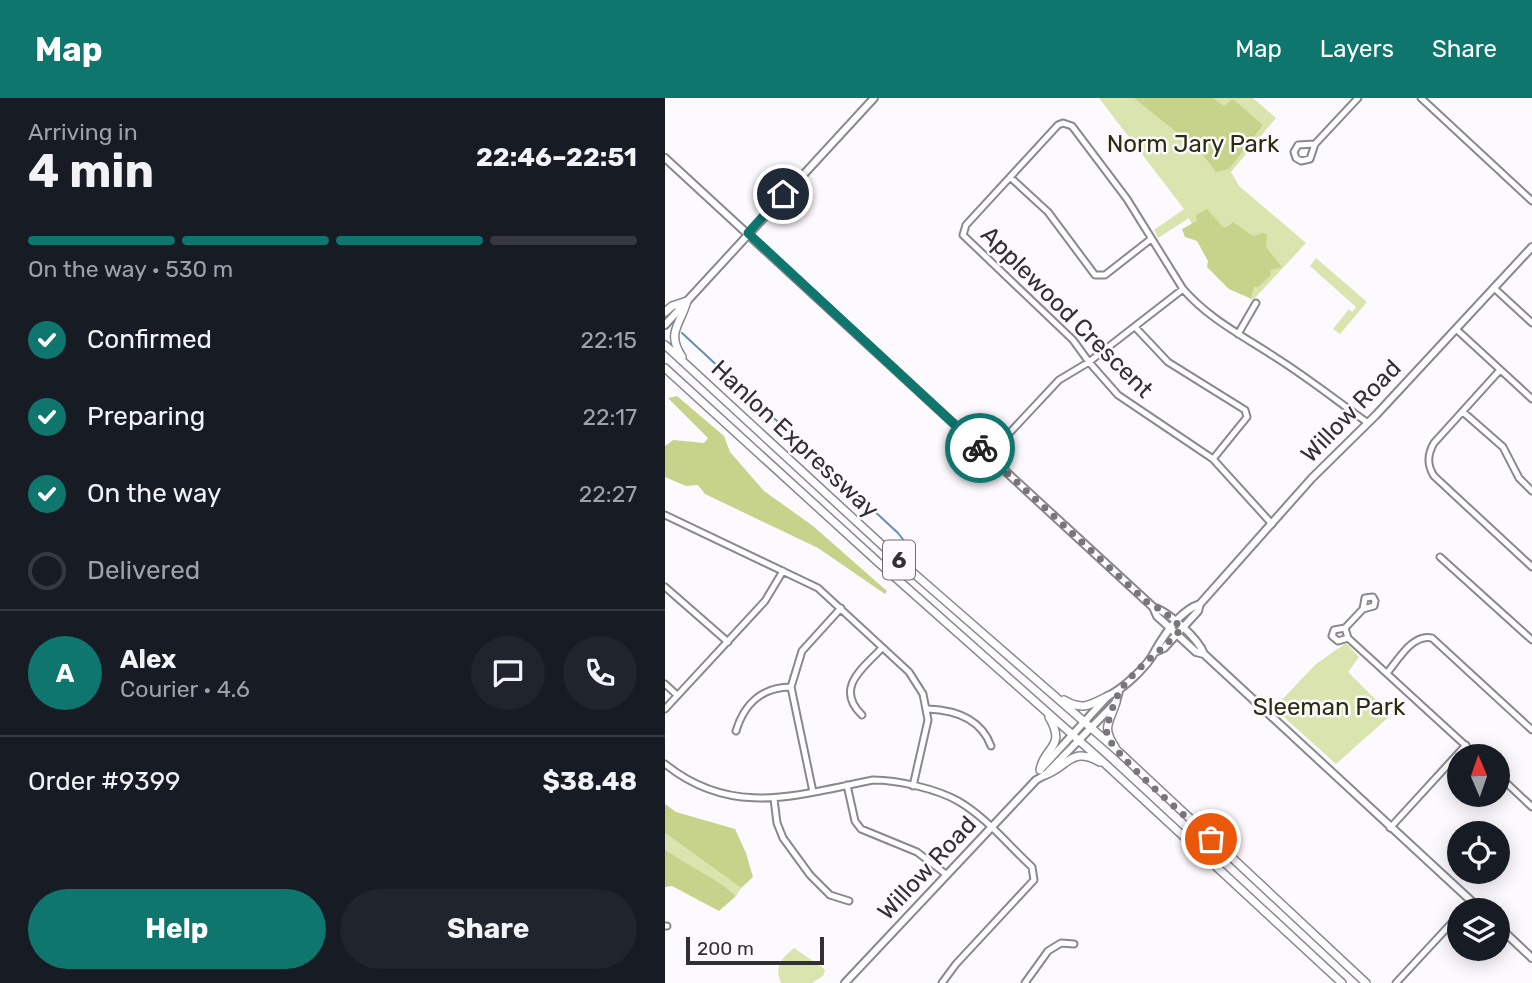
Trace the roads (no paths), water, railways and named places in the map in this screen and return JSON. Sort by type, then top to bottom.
[{"type":"highway","points":[[665,312],[672,306],[687,301]]},
{"type":"highway","points":[[686,364],[675,346],[673,334],[687,301]]},
{"type":"highway","name":"Hanlon Expressway","points":[[665,345],[850,516],[1119,753],[1366,983]]},
{"type":"highway","name":"Hanlon Expressway","points":[[666,370],[1076,737],[1342,983]]},
{"type":"highway","points":[[1046,690],[1084,708],[1108,696]]},
{"type":"highway","points":[[1116,702],[1106,727],[1107,735],[1119,753]]},
{"type":"highway","points":[[1045,710],[1054,725],[1056,735],[1055,742],[1041,764],[1043,773],[1078,756],[1092,758],[1106,766]]},
{"type":"main road","points":[[665,325],[874,98]]},
{"type":"main road","points":[[665,158],[1153,607],[1157,616],[1177,635],[1196,652],[1204,654]]},
{"type":"main road","name":"Willow Road","points":[[1155,652],[1164,648],[1177,635],[1198,611],[1200,604],[1332,456],[1368,424],[1532,247]]},
{"type":"main road","name":"Willow Road","points":[[1087,726],[1108,696],[1119,691],[1192,606],[1200,604]]},
{"type":"main road","points":[[1153,607],[1162,610],[1201,645],[1204,654],[1468,898]]},
{"type":"main road","name":"Willow Road","points":[[847,982],[1076,737],[1116,702],[1119,691]]},
{"type":"main road","points":[[1510,937],[1532,958]]},
{"type":"street","points":[[1315,144],[1358,98]]},
{"type":"street","points":[[1421,98],[1532,201]]},
{"type":"street","name":"Applewood Crescent","points":[[1272,524],[1213,459],[1118,395],[1073,340],[963,234],[966,225],[1058,125],[1067,123],[1072,126],[1127,199],[1183,289],[1206,313],[1296,370],[1368,424]]},
{"type":"street","points":[[1010,177],[1048,212],[1095,275],[1105,275],[1151,239]]},
{"type":"street","points":[[1494,288],[1532,323]]},
{"type":"street","points":[[988,456],[1059,380],[1089,362],[1183,289]]},
{"type":"street","points":[[1238,334],[1256,303]]},
{"type":"street","points":[[1135,327],[1168,362],[1245,410],[1247,417],[1213,459]]},
{"type":"street","points":[[1456,329],[1532,399]]},
{"type":"street","points":[[1500,370],[1434,443],[1428,459],[1430,471],[1442,484],[1532,567]]},
{"type":"street","points":[[1462,412],[1503,447],[1509,454],[1519,478],[1532,491]]},
{"type":"street","points":[[665,515],[818,588],[915,681],[928,709],[927,730],[913,786]]},
{"type":"street","points":[[1440,557],[1532,640]]},
{"type":"street","points":[[665,709],[765,601],[783,571]]},
{"type":"street","points":[[665,587],[728,642]]},
{"type":"street","points":[[813,792],[791,687],[802,651],[841,608]]},
{"type":"street","points":[[1348,638],[1335,640],[1332,636],[1334,630],[1345,628],[1363,609]]},
{"type":"street","points":[[1345,628],[1348,638],[1465,744]]},
{"type":"street","points":[[1387,673],[1416,639],[1427,636],[1532,730]]},
{"type":"street","points":[[862,715],[854,708],[850,688],[854,679],[882,648]]},
{"type":"street","points":[[665,684],[677,695]]},
{"type":"street","points":[[736,732],[740,716],[762,693],[772,688],[791,687]]},
{"type":"street","points":[[928,709],[955,713],[971,721],[983,729],[991,746]]},
{"type":"street","points":[[665,764],[695,784],[712,792],[731,796],[774,799],[873,780],[887,780],[958,801],[1032,867],[1034,880],[956,964],[942,983]]},
{"type":"street","points":[[1390,828],[1447,766]]},
{"type":"street","points":[[847,785],[855,821],[861,829],[874,836],[901,843],[947,875]]},
{"type":"street","points":[[1510,786],[1532,807]]},
{"type":"street","points":[[774,799],[777,822],[783,838],[810,875],[830,895],[849,901]]},
{"type":"street","points":[[1396,983],[1447,928]]},
{"type":"street","points":[[1025,983],[1048,951],[1061,943],[1074,944]]},
{"type":"waterway","points":[[682,333],[898,533],[908,546]]},
{"type":"park label","name":"Norm Jary Park","points":[[1193,144]]},
{"type":"park label","name":"Sleeman Park","points":[[1329,707]]}]
